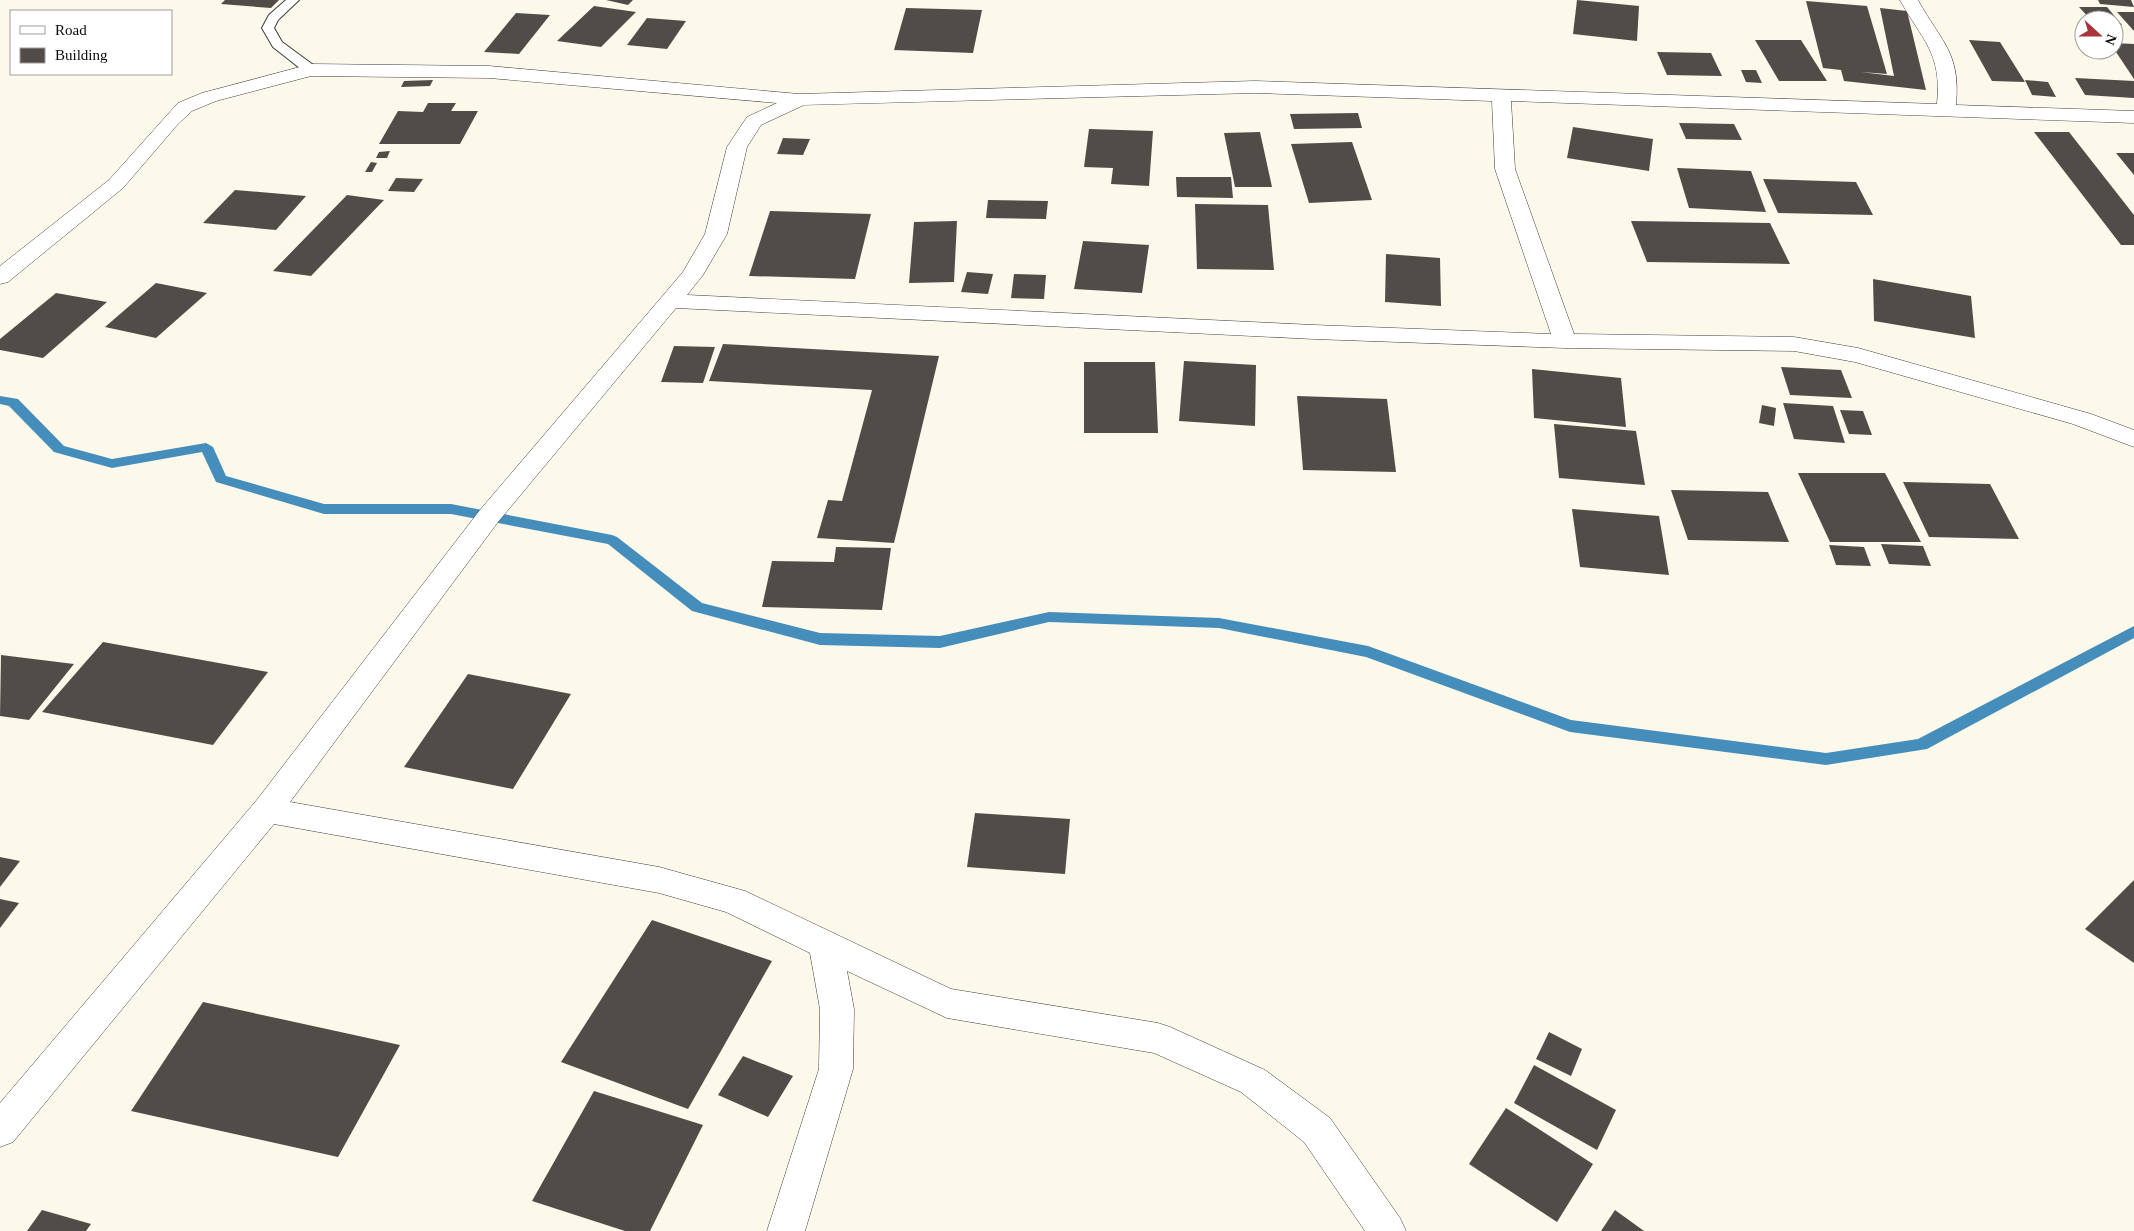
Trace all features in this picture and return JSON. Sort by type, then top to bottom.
[{"type":"street","points":[[1909,0],[1918,18],[1939,46],[1947,66],[1946,112]]},
{"type":"street","points":[[0,277],[116,184],[171,120],[185,107],[209,97],[311,70],[489,72],[801,99],[1255,87],[2134,117]]},
{"type":"street","points":[[1501,96],[1505,169],[1565,341]]},
{"type":"street","points":[[0,1130],[267,810],[489,516],[692,275],[716,234],[737,148],[754,121],[801,99]]},
{"type":"street","points":[[670,301],[1314,332],[1565,341],[1794,344],[1858,355],[2082,419],[2134,438]]},
{"type":"street","points":[[267,810],[659,880],[734,901],[826,943],[947,1003],[1158,1038],[1253,1081],[1317,1130],[1388,1231]]},
{"type":"street","points":[[786,1231],[836,1069],[837,1009],[826,943]]},
{"type":"lane","points":[[293,0],[273,18],[268,28],[277,44],[311,70]]},
{"type":"building","points":[[225,0],[279,0],[271,8],[221,4]]},
{"type":"building","points":[[606,0],[633,0],[628,5]]},
{"type":"building","points":[[1577,0],[1639,6],[1637,41],[1573,34]]},
{"type":"building","points":[[2098,0],[2131,0],[2134,7],[2100,4]]},
{"type":"building","points":[[1806,1],[1867,6],[1887,74],[1861,72],[1894,76],[1880,8],[1907,11],[1926,90],[1844,81],[1841,70],[1823,68]]},
{"type":"building","points":[[594,6],[636,12],[601,47],[557,41]]},
{"type":"building","points":[[2079,7],[2107,7],[2110,10],[2082,10]]},
{"type":"building","points":[[906,8],[982,10],[973,53],[894,50]]},
{"type":"building","points":[[2124,12],[2134,12],[2134,31],[2124,20]]},
{"type":"building","points":[[516,13],[550,15],[519,54],[484,52]]},
{"type":"building","points":[[647,18],[686,21],[667,49],[627,45]]},
{"type":"building","points":[[1755,40],[1801,40],[1827,81],[1779,81]]},
{"type":"building","points":[[1969,40],[2000,42],[2025,82],[1992,81]]},
{"type":"building","points":[[2124,44],[2134,44],[2134,79],[2121,60],[2124,60]]},
{"type":"building","points":[[1657,52],[1711,53],[1722,76],[1667,75]]},
{"type":"building","points":[[1741,70],[1756,70],[1762,83],[1746,82]]},
{"type":"building","points":[[2075,78],[2134,81],[2134,98],[2085,95]]},
{"type":"building","points":[[433,80],[430,86],[401,87],[404,81]]},
{"type":"building","points":[[2025,80],[2048,82],[2056,97],[2032,95]]},
{"type":"building","points":[[428,103],[456,103],[451,111],[478,111],[460,144],[379,144],[398,111],[423,112]]},
{"type":"building","points":[[1358,113],[1362,128],[1294,129],[1290,114]]},
{"type":"building","points":[[1679,123],[1734,124],[1742,140],[1686,139]]},
{"type":"building","points":[[1573,127],[1653,139],[1649,171],[1567,158]]},
{"type":"building","points":[[1089,129],[1153,131],[1149,186],[1111,184],[1113,168],[1084,167]]},
{"type":"building","points":[[1260,132],[1272,187],[1235,187],[1224,133]]},
{"type":"building","points":[[2034,132],[2069,132],[2134,215],[2134,245],[2121,245]]},
{"type":"building","points":[[783,138],[810,139],[803,155],[777,154]]},
{"type":"building","points":[[1352,142],[1372,200],[1309,203],[1291,144]]},
{"type":"building","points":[[390,151],[387,158],[376,158],[379,152]]},
{"type":"building","points":[[2116,153],[2134,153],[2134,175]]},
{"type":"building","points":[[371,162],[377,163],[372,172],[365,172]]},
{"type":"building","points":[[1677,168],[1751,171],[1766,212],[1689,208]]},
{"type":"building","points":[[1176,177],[1231,177],[1233,198],[1177,197]]},
{"type":"building","points":[[396,178],[423,179],[414,192],[388,191]]},
{"type":"building","points":[[1763,179],[1856,182],[1873,215],[1778,213]]},
{"type":"building","points":[[235,190],[306,196],[276,230],[203,223]]},
{"type":"building","points":[[347,195],[384,200],[311,276],[273,271]]},
{"type":"building","points":[[988,200],[1048,201],[1046,219],[986,218]]},
{"type":"building","points":[[1195,204],[1268,205],[1274,270],[1197,269]]},
{"type":"building","points":[[770,211],[871,214],[855,279],[749,276]]},
{"type":"building","points":[[957,221],[954,282],[909,283],[914,222]]},
{"type":"building","points":[[1631,221],[1770,223],[1790,264],[1647,262]]},
{"type":"building","points":[[1083,241],[1149,245],[1142,293],[1074,289]]},
{"type":"building","points":[[1386,254],[1440,258],[1441,306],[1385,302]]},
{"type":"building","points":[[967,272],[993,274],[988,294],[961,292]]},
{"type":"building","points":[[1014,274],[1046,275],[1044,299],[1011,298]]},
{"type":"building","points":[[1873,279],[1971,296],[1975,338],[1874,321]]},
{"type":"building","points":[[156,283],[207,293],[156,338],[105,327]]},
{"type":"building","points":[[56,293],[107,302],[43,358],[0,350],[0,339]]},
{"type":"building","points":[[723,344],[939,356],[894,543],[817,538],[828,500],[842,501],[872,390],[709,381]]},
{"type":"building","points":[[674,346],[715,347],[703,383],[661,382]]},
{"type":"building","points":[[1184,361],[1256,365],[1255,426],[1179,421]]},
{"type":"building","points":[[1084,362],[1155,362],[1158,433],[1084,433]]},
{"type":"building","points":[[1781,367],[1841,370],[1852,398],[1790,395]]},
{"type":"building","points":[[1532,369],[1621,378],[1626,427],[1534,418]]},
{"type":"building","points":[[1297,396],[1387,399],[1396,472],[1303,470]]},
{"type":"building","points":[[1783,403],[1833,406],[1845,443],[1794,439]]},
{"type":"building","points":[[1762,405],[1776,408],[1774,426],[1759,423]]},
{"type":"building","points":[[1840,410],[1863,411],[1872,435],[1849,434]]},
{"type":"building","points":[[1554,424],[1636,431],[1645,485],[1559,478]]},
{"type":"building","points":[[1798,473],[1885,473],[1921,542],[1830,542]]},
{"type":"building","points":[[1903,482],[1990,484],[2019,539],[1929,537]]},
{"type":"building","points":[[1671,490],[1768,492],[1789,542],[1688,540]]},
{"type":"building","points":[[1572,509],[1659,516],[1669,575],[1580,567]]},
{"type":"building","points":[[1881,544],[1923,546],[1931,566],[1889,564]]},
{"type":"building","points":[[1829,545],[1864,547],[1871,566],[1836,565]]},
{"type":"building","points":[[836,547],[891,548],[882,610],[762,607],[772,561],[834,562]]},
{"type":"building","points":[[103,642],[268,672],[213,745],[42,712]]},
{"type":"building","points":[[1,655],[74,664],[29,720],[0,716]]},
{"type":"building","points":[[468,674],[571,694],[513,789],[404,767]]},
{"type":"building","points":[[975,813],[1070,819],[1065,874],[967,867]]},
{"type":"building","points":[[0,857],[20,861],[0,887]]},
{"type":"building","points":[[2134,880],[2134,963],[2085,929]]},
{"type":"building","points":[[0,899],[19,903],[0,928]]},
{"type":"building","points":[[652,920],[772,961],[688,1109],[561,1062]]},
{"type":"building","points":[[203,1002],[400,1045],[338,1157],[131,1111]]},
{"type":"building","points":[[1549,1032],[1582,1049],[1571,1076],[1536,1059]]},
{"type":"building","points":[[743,1056],[793,1076],[768,1117],[718,1095]]},
{"type":"building","points":[[1534,1065],[1616,1110],[1597,1150],[1514,1103]]},
{"type":"building","points":[[594,1091],[703,1125],[650,1231],[625,1231],[532,1201]]},
{"type":"building","points":[[1506,1108],[1593,1164],[1557,1222],[1469,1164]]},
{"type":"building","points":[[42,1210],[91,1224],[86,1231],[27,1231]]},
{"type":"building","points":[[1615,1210],[1644,1231],[1601,1231]]},
{"type":"waterway","points":[[0,400],[13,402],[59,449],[112,464],[206,447],[221,479],[324,509],[451,509],[612,540],[697,607],[820,639],[940,642],[1049,617],[1219,623],[1368,652],[1570,726],[1826,759],[1921,745],[2134,631]]}]
